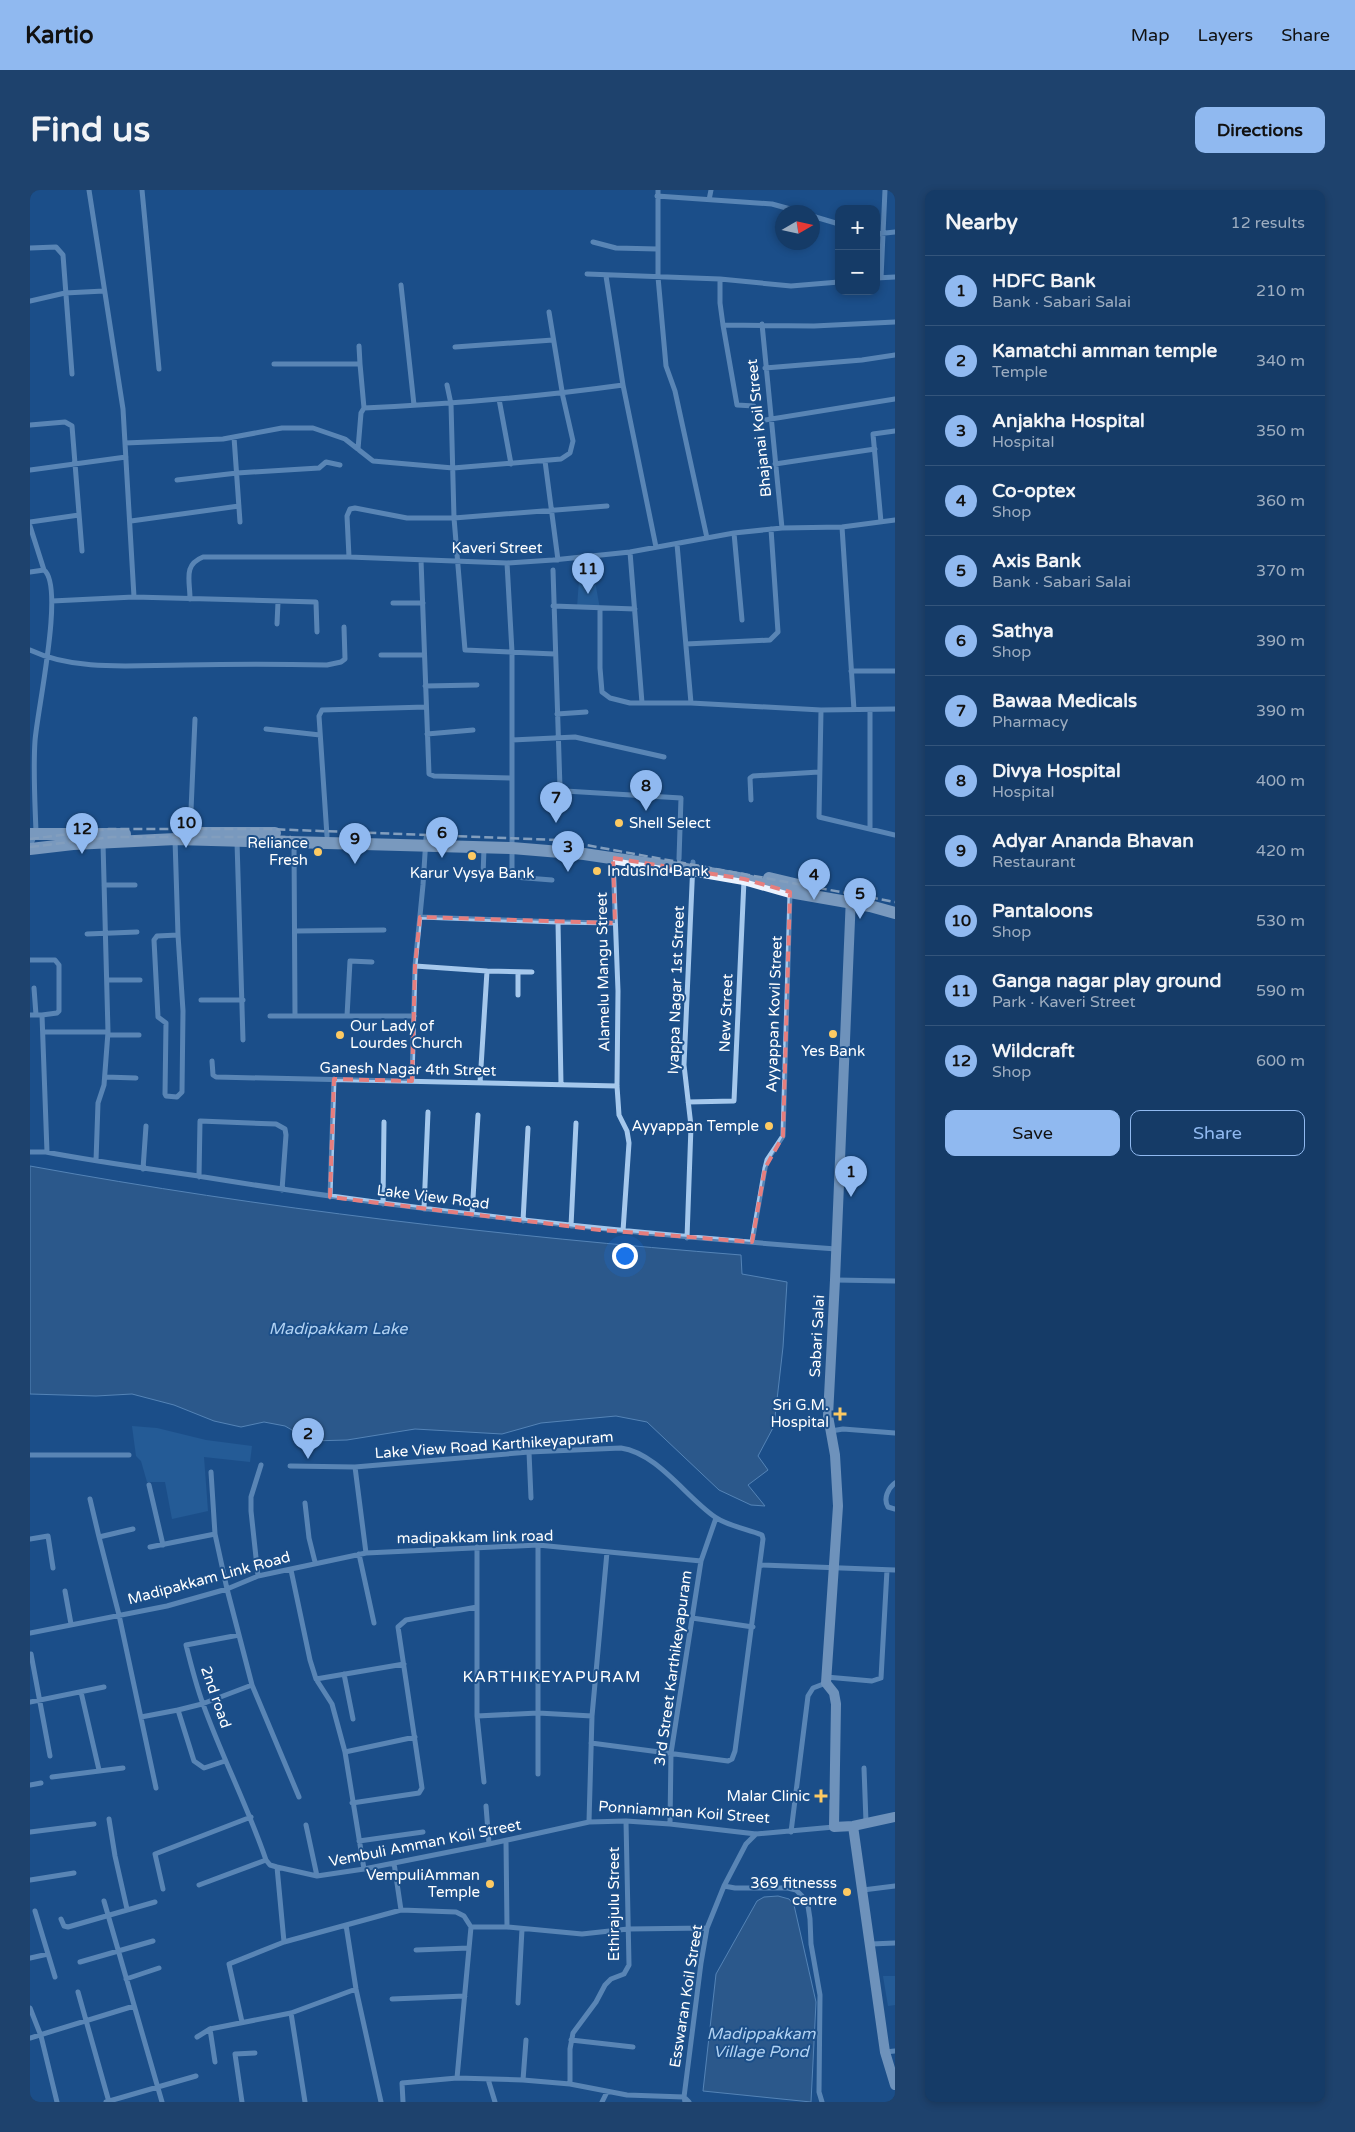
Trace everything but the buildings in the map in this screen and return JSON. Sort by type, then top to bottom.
[{"type":"main road","points":[[30,847],[103,843],[190,833],[228,832],[327,836],[484,847],[512,845],[613,858],[728,868],[895,913]]},
{"type":"main road","points":[[33,833],[175,836],[238,842],[426,842],[512,845],[680,860],[693,866],[790,892],[895,906]]},
{"type":"main road","name":"Sabari Salai","points":[[834,1827],[836,1704],[834,1693],[826,1680],[838,1506],[835,1455],[828,1416],[850,900]]},
{"type":"main road","name":"Ponniamman Koil Street","points":[[834,1827],[853,1826],[895,1817]]},
{"type":"main road","points":[[853,1826],[895,2085]]},
{"type":"street","points":[[89,190],[116,360],[131,520],[134,597]]},
{"type":"street","points":[[142,190],[159,369]]},
{"type":"street","points":[[709,200],[711,190]]},
{"type":"street","points":[[880,260],[885,190]]},
{"type":"street","points":[[707,538],[675,391],[666,366],[658,277],[658,193],[709,200],[776,205]]},
{"type":"street","points":[[820,218],[835,223]]},
{"type":"street","points":[[880,233],[895,232]]},
{"type":"street","points":[[593,242],[616,248],[657,249]]},
{"type":"street","points":[[30,248],[56,247],[64,255],[65,293],[72,374]]},
{"type":"street","points":[[587,274],[720,278],[791,286],[835,282]]},
{"type":"street","points":[[606,276],[623,385],[656,547]]},
{"type":"street","points":[[880,278],[895,277]]},
{"type":"street","points":[[720,278],[720,303],[737,405],[754,406],[759,421],[895,399]]},
{"type":"street","points":[[400,285],[414,405]]},
{"type":"street","points":[[30,301],[65,293],[104,291]]},
{"type":"street","points":[[125,443],[234,437],[282,428],[313,428],[345,439],[373,461],[453,468],[561,459],[570,453],[573,441],[562,394],[549,312]]},
{"type":"street","points":[[723,325],[814,326],[895,322]]},
{"type":"street","name":"Bhajanai Koil Street","points":[[762,324],[782,528]]},
{"type":"street","points":[[455,347],[553,340]]},
{"type":"street","points":[[358,449],[361,413],[364,408],[359,346]]},
{"type":"street","points":[[766,368],[862,360],[895,355]]},
{"type":"street","points":[[274,364],[360,364]]},
{"type":"street","points":[[448,385],[452,404],[454,518],[466,650],[555,654]]},
{"type":"street","points":[[364,408],[452,404],[562,394],[623,385]]},
{"type":"street","points":[[499,399],[511,464]]},
{"type":"street","points":[[30,425],[65,422],[72,426],[82,551]]},
{"type":"street","points":[[881,522],[873,434],[895,431]]},
{"type":"street","points":[[234,437],[240,522]]},
{"type":"street","points":[[775,464],[875,449]]},
{"type":"street","points":[[30,470],[126,457]]},
{"type":"street","points":[[545,461],[558,560]]},
{"type":"street","points":[[177,480],[237,473],[319,468],[326,462],[340,464]]},
{"type":"street","points":[[131,520],[239,506]]},
{"type":"street","name":"Kaveri Street","points":[[607,506],[454,518],[407,518],[362,509],[350,510],[347,516],[349,558],[507,563],[558,560],[630,552],[734,533],[782,528],[842,526],[895,520]]},
{"type":"street","points":[[30,522],[79,515]]},
{"type":"street","points":[[30,526],[44,570],[48,573],[52,600],[47,658],[32,743],[33,833],[30,847]]},
{"type":"street","points":[[842,526],[854,710]]},
{"type":"street","points":[[686,644],[770,640],[778,632],[771,529]]},
{"type":"street","points":[[734,533],[742,620]]},
{"type":"street","points":[[677,544],[691,703]]},
{"type":"street","points":[[630,552],[642,703]]},
{"type":"street","points":[[190,599],[190,567],[194,561],[203,557],[349,558]]},
{"type":"street","points":[[421,560],[429,774],[434,776],[512,778]]},
{"type":"street","points":[[507,563],[512,652],[512,874],[514,877],[552,880]]},
{"type":"street","points":[[30,572],[44,570]]},
{"type":"street","points":[[552,570],[560,788],[565,791],[681,798],[680,860]]},
{"type":"street","points":[[52,600],[134,597],[316,602],[317,632]]},
{"type":"street","points":[[277,624],[278,602]]},
{"type":"street","points":[[393,603],[422,604]]},
{"type":"street","points":[[553,606],[635,609]]},
{"type":"street","points":[[600,609],[602,692],[610,698],[630,703],[691,703],[821,710],[895,709]]},
{"type":"street","points":[[30,650],[47,658],[80,663],[119,665],[327,665],[341,662],[345,659],[344,627]]},
{"type":"street","points":[[381,655],[424,655]]},
{"type":"street","points":[[851,671],[895,671]]},
{"type":"street","points":[[425,686],[477,685]]},
{"type":"street","points":[[327,836],[319,716],[322,710],[426,707]]},
{"type":"street","points":[[821,710],[819,817],[895,835]]},
{"type":"street","points":[[870,710],[870,829]]},
{"type":"street","points":[[557,714],[586,712]]},
{"type":"street","points":[[190,833],[195,719]]},
{"type":"street","points":[[266,729],[320,735]]},
{"type":"street","points":[[427,734],[473,730]]},
{"type":"street","points":[[512,740],[575,737],[664,758]]},
{"type":"street","points":[[751,800],[750,778],[753,776],[819,772]]},
{"type":"street","points":[[175,836],[178,935],[183,1011],[182,1092],[177,1098],[166,1096],[165,1094],[166,1023],[158,1017],[154,940],[157,936],[178,935]]},
{"type":"street","points":[[294,841],[295,1016]]},
{"type":"street","points":[[238,842],[243,1040]]},
{"type":"street","points":[[412,1081],[415,966],[426,842]]},
{"type":"street","points":[[96,1161],[98,1103],[103,1091],[105,1077],[108,1033],[103,843]]},
{"type":"street","points":[[483,876],[484,847]]},
{"type":"street","name":"Alamelu Mangu Street","points":[[613,858],[618,991],[617,1086],[619,1115],[627,1131],[629,1143],[623,1232]]},
{"type":"street","name":"Iyappa Nagar 1st Street","points":[[687,1238],[691,1126],[684,1065],[693,866]]},
{"type":"street","name":"New Street","points":[[688,1102],[734,1101],[744,879]]},
{"type":"street","points":[[104,885],[135,884]]},
{"type":"street","name":"Ayyappan Kovil Street","points":[[752,1242],[767,1160],[783,1136],[790,892]]},
{"type":"street","points":[[420,917],[615,922]]},
{"type":"street","points":[[558,922],[561,1084]]},
{"type":"street","points":[[295,931],[384,930]]},
{"type":"street","points":[[87,934],[137,932]]},
{"type":"street","points":[[30,960],[55,960],[59,965],[59,1011],[36,1015]]},
{"type":"street","points":[[347,1016],[350,962],[372,962]]},
{"type":"street","points":[[415,966],[532,972]]},
{"type":"street","points":[[480,1083],[487,971]]},
{"type":"street","points":[[518,972],[518,994]]},
{"type":"street","points":[[107,980],[140,980]]},
{"type":"street","points":[[34,988],[36,1015],[43,1032],[47,1152]]},
{"type":"street","points":[[201,1000],[243,1000]]},
{"type":"street","points":[[270,1016],[414,1016]]},
{"type":"street","points":[[43,1032],[139,1035]]},
{"type":"street","name":"Ganesh Nagar 4th Street","points":[[212,1061],[213,1075],[216,1077],[617,1086]]},
{"type":"street","points":[[105,1077],[136,1078]]},
{"type":"street","points":[[330,1197],[334,1079]]},
{"type":"street","points":[[424,1209],[428,1112]]},
{"type":"street","points":[[472,1215],[478,1115]]},
{"type":"street","points":[[199,1177],[200,1121],[276,1124],[282,1126],[286,1135],[282,1190]]},
{"type":"street","points":[[383,1204],[384,1122]]},
{"type":"street","points":[[571,1226],[576,1123]]},
{"type":"street","points":[[143,1168],[146,1126]]},
{"type":"street","points":[[523,1221],[528,1128]]},
{"type":"street","name":"Lake View Road","points":[[30,1152],[47,1152],[282,1190],[472,1215],[687,1238],[836,1249]]},
{"type":"street","points":[[835,1280],[895,1282]]},
{"type":"street","points":[[831,1431],[843,1429],[895,1433]]},
{"type":"street","name":"Lake View Road Karthikeyapuram","points":[[290,1466],[356,1467],[529,1452],[631,1450],[638,1452],[656,1466],[716,1518],[762,1535],[760,1565]]},
{"type":"street","points":[[529,1452],[531,1498]]},
{"type":"street","points":[[30,1455],[129,1455]]},
{"type":"street","points":[[258,1576],[250,1512],[251,1498],[261,1466]]},
{"type":"street","points":[[356,1467],[366,1553]]},
{"type":"street","points":[[211,1472],[215,1534],[238,1635],[252,1685],[299,1797]]},
{"type":"street","points":[[895,1483],[889,1489],[886,1500],[888,1507],[895,1509]]},
{"type":"street","points":[[149,1485],[163,1545]]},
{"type":"street","points":[[90,1499],[119,1615],[156,1788]]},
{"type":"street","points":[[305,1503],[309,1538],[315,1562]]},
{"type":"street","name":"3rd Street Karthikeyapuram","points":[[670,1824],[671,1753],[701,1561],[716,1518]]},
{"type":"street","points":[[99,1537],[133,1529]]},
{"type":"street","points":[[150,1548],[215,1534]]},
{"type":"street","points":[[30,1539],[48,1536],[53,1568]]},
{"type":"street","points":[[538,1545],[538,1774]]},
{"type":"street","name":"madipakkam link road","points":[[366,1553],[538,1545],[701,1561]]},
{"type":"street","points":[[477,1547],[477,1716],[484,1782]]},
{"type":"street","points":[[589,1822],[592,1716],[607,1552]]},
{"type":"street","name":"Madipakkam Link Road","points":[[30,1633],[167,1606],[227,1589],[258,1576],[291,1570],[315,1562],[366,1553]]},
{"type":"street","points":[[359,1554],[374,1623]]},
{"type":"street","points":[[592,1743],[728,1761],[732,1759],[735,1751],[753,1627],[760,1565],[895,1570]]},
{"type":"street","points":[[291,1570],[310,1660],[316,1679],[332,1704],[345,1752],[364,1869]]},
{"type":"street","points":[[791,1832],[808,1696],[813,1688],[826,1680],[872,1681],[881,1678],[887,1570]]},
{"type":"street","points":[[65,1591],[71,1624]]},
{"type":"street","points":[[352,1803],[420,1791],[422,1788],[398,1627],[406,1620],[477,1607]]},
{"type":"street","points":[[692,1618],[753,1627]]},
{"type":"street","name":"2nd road","points":[[238,1635],[186,1645],[202,1704],[225,1761],[251,1817]]},
{"type":"street","points":[[31,1654],[50,1756]]},
{"type":"street","points":[[316,1679],[404,1664]]},
{"type":"street","points":[[344,1674],[353,1719]]},
{"type":"street","points":[[141,1718],[202,1704],[252,1685]]},
{"type":"street","points":[[30,1702],[104,1687]]},
{"type":"street","points":[[81,1692],[99,1770]]},
{"type":"street","points":[[178,1710],[194,1761],[204,1768],[225,1761]]},
{"type":"street","points":[[477,1716],[538,1714],[592,1716]]},
{"type":"street","points":[[345,1752],[414,1737]]},
{"type":"street","points":[[52,1777],[123,1768]]},
{"type":"street","points":[[864,1768],[866,1822]]},
{"type":"street","points":[[30,1785],[41,1783]]},
{"type":"street","points":[[486,1806],[489,1844]]},
{"type":"street","points":[[163,1889],[155,1854],[251,1817],[266,1860],[199,1885]]},
{"type":"street","points":[[110,1819],[115,1856],[127,1909]]},
{"type":"street","name":"Ponniamman Koil Street","points":[[589,1822],[626,1821],[670,1824],[756,1834],[834,1827]]},
{"type":"street","name":"Ethirajulu Street","points":[[570,2084],[569,2062],[573,2033],[596,2002],[605,1985],[611,1979],[624,1974],[627,1969],[629,1958],[626,1821]]},
{"type":"street","name":"Vembuli Amman Koil Street","points":[[266,1860],[270,1865],[317,1876],[364,1869],[506,1841],[589,1822]]},
{"type":"street","points":[[30,1832],[94,1824]]},
{"type":"street","points":[[306,1825],[317,1876]]},
{"type":"street","points":[[358,1841],[423,1832]]},
{"type":"street","name":"Esswaran Koil Street","points":[[685,2100],[701,1963],[707,1928],[724,1886],[746,1844],[756,1834]]},
{"type":"street","points":[[506,1841],[507,1927]]},
{"type":"street","points":[[394,1863],[401,1910]]},
{"type":"street","points":[[277,1867],[284,1942]]},
{"type":"street","points":[[30,1880],[74,1873]]},
{"type":"street","points":[[724,1886],[735,1888],[788,1888],[796,1890],[808,1906],[811,1944],[820,1995],[819,2092],[822,2102]]},
{"type":"street","points":[[863,1890],[895,1886]]},
{"type":"street","points":[[104,1901],[162,2102]]},
{"type":"street","points":[[61,1919],[64,1926],[68,1927],[156,1902]]},
{"type":"street","points":[[242,2022],[230,1964],[284,1942],[401,1910],[456,1912],[464,1916],[470,1927],[457,2078]]},
{"type":"street","points":[[35,1911],[55,1977]]},
{"type":"street","points":[[346,1925],[356,1988],[381,2102]]},
{"type":"street","points":[[470,1927],[507,1927],[582,1934],[628,1929],[707,1928]]},
{"type":"street","points":[[518,2003],[522,1929]]},
{"type":"street","points":[[80,1962],[153,1941]]},
{"type":"street","points":[[871,1944],[895,1942]]},
{"type":"street","points":[[416,1950],[469,1948]]},
{"type":"street","points":[[30,1958],[48,1954]]},
{"type":"street","points":[[126,1979],[159,1968]]},
{"type":"street","points":[[197,2037],[210,2029],[291,2013],[356,1988]]},
{"type":"street","points":[[78,1992],[108,2102],[196,2076]]},
{"type":"street","points":[[392,1999],[465,1996]]},
{"type":"street","points":[[30,2038],[134,2006]]},
{"type":"street","points":[[30,2008],[41,2036],[57,2102]]},
{"type":"street","points":[[291,2013],[305,2102]]},
{"type":"street","points":[[210,2029],[215,2062]]},
{"type":"street","points":[[524,2080],[526,2040]]},
{"type":"street","points":[[571,2040],[633,2047]]},
{"type":"street","points":[[242,2102],[236,2054],[255,2053]]},
{"type":"street","points":[[403,2102],[402,2083],[457,2078],[524,2080],[570,2084],[607,2092],[685,2100],[689,2102]]},
{"type":"street","points":[[488,2079],[495,2102]]},
{"type":"street","points":[[602,2102],[607,2092]]},
{"type":"highlighted area","points":[[613,858],[744,879],[790,892],[783,1136],[765,1168],[752,1242],[600,1230],[330,1197],[334,1079],[412,1081],[415,966],[420,917],[615,923]]},
{"type":"shaded area","points":[[591,559],[600,609],[577,607],[579,581],[575,578],[575,561]]},
{"type":"shaded area","points":[[132,1426],[157,1428],[206,1440],[252,1446],[250,1462],[204,1457],[208,1511],[172,1519],[165,1482],[147,1482],[141,1461],[136,1456]]},
{"type":"shaded area","points":[[883,1976],[895,1976],[895,2005],[888,2006]]},
{"type":"water","name":"Madipakkam Lake","points":[[30,1166],[207,1195],[384,1220],[562,1239],[741,1255],[742,1274],[787,1282],[783,1347],[774,1426],[758,1456],[768,1470],[748,1485],[765,1506],[751,1505],[719,1490],[647,1422],[616,1416],[541,1423],[502,1434],[415,1429],[347,1440],[311,1441],[285,1426],[264,1422],[241,1427],[214,1421],[174,1405],[132,1394],[96,1396],[30,1394]]},
{"type":"water","name":"Madippakkam Village Pond","points":[[778,1896],[789,1899],[794,1905],[816,2002],[811,2102],[703,2091],[716,1974],[757,1901],[764,1897]]},
{"type":"railway","points":[[30,839],[109,829],[268,829],[559,840],[895,902]]},
{"type":"railway","points":[[30,847],[112,837],[291,837]]},
{"type":"place","name":"Ganga nagar play ground","points":[[588,594]]},
{"type":"place","name":"Divya Hospital","points":[[646,811]]},
{"type":"place","name":"Bawaa Medicals","points":[[556,823]]},
{"type":"place","name":"Shell Select","points":[[619,823]]},
{"type":"place","name":"Pantaloons","points":[[186,848]]},
{"type":"place","name":"Reliance Fresh","points":[[318,852]]},
{"type":"place","name":"Wildcraft","points":[[82,854]]},
{"type":"place","name":"Karur Vysya Bank","points":[[472,856]]},
{"type":"place","name":"Sathya","points":[[442,858]]},
{"type":"place","name":"Adyar Ananda Bhavan","points":[[355,864]]},
{"type":"place","name":"IndusInd Bank","points":[[597,871]]},
{"type":"place","name":"Anjakha Hospital","points":[[568,872]]},
{"type":"place","name":"Co-optex","points":[[814,900]]},
{"type":"place","name":"Axis Bank","points":[[860,919]]},
{"type":"place","name":"Yes Bank","points":[[833,1034]]},
{"type":"place","name":"Our Lady of Lourdes Church","points":[[340,1035]]},
{"type":"place","name":"Ayyappan Temple","points":[[769,1126]]},
{"type":"place","name":"HDFC Bank","points":[[851,1197]]},
{"type":"place","name":"Sri G.M. Hospital","points":[[840,1414]]},
{"type":"place","name":"Kamatchi amman temple","points":[[308,1459]]},
{"type":"place","name":"Malar Clinic","points":[[821,1796]]},
{"type":"place","name":"VempuliAmman Temple","points":[[490,1884]]},
{"type":"place","name":"369 fitnesss centre","points":[[847,1892]]},
{"type":"district","name":"KARTHIKEYAPURAM","points":[[552,1676]]}]
